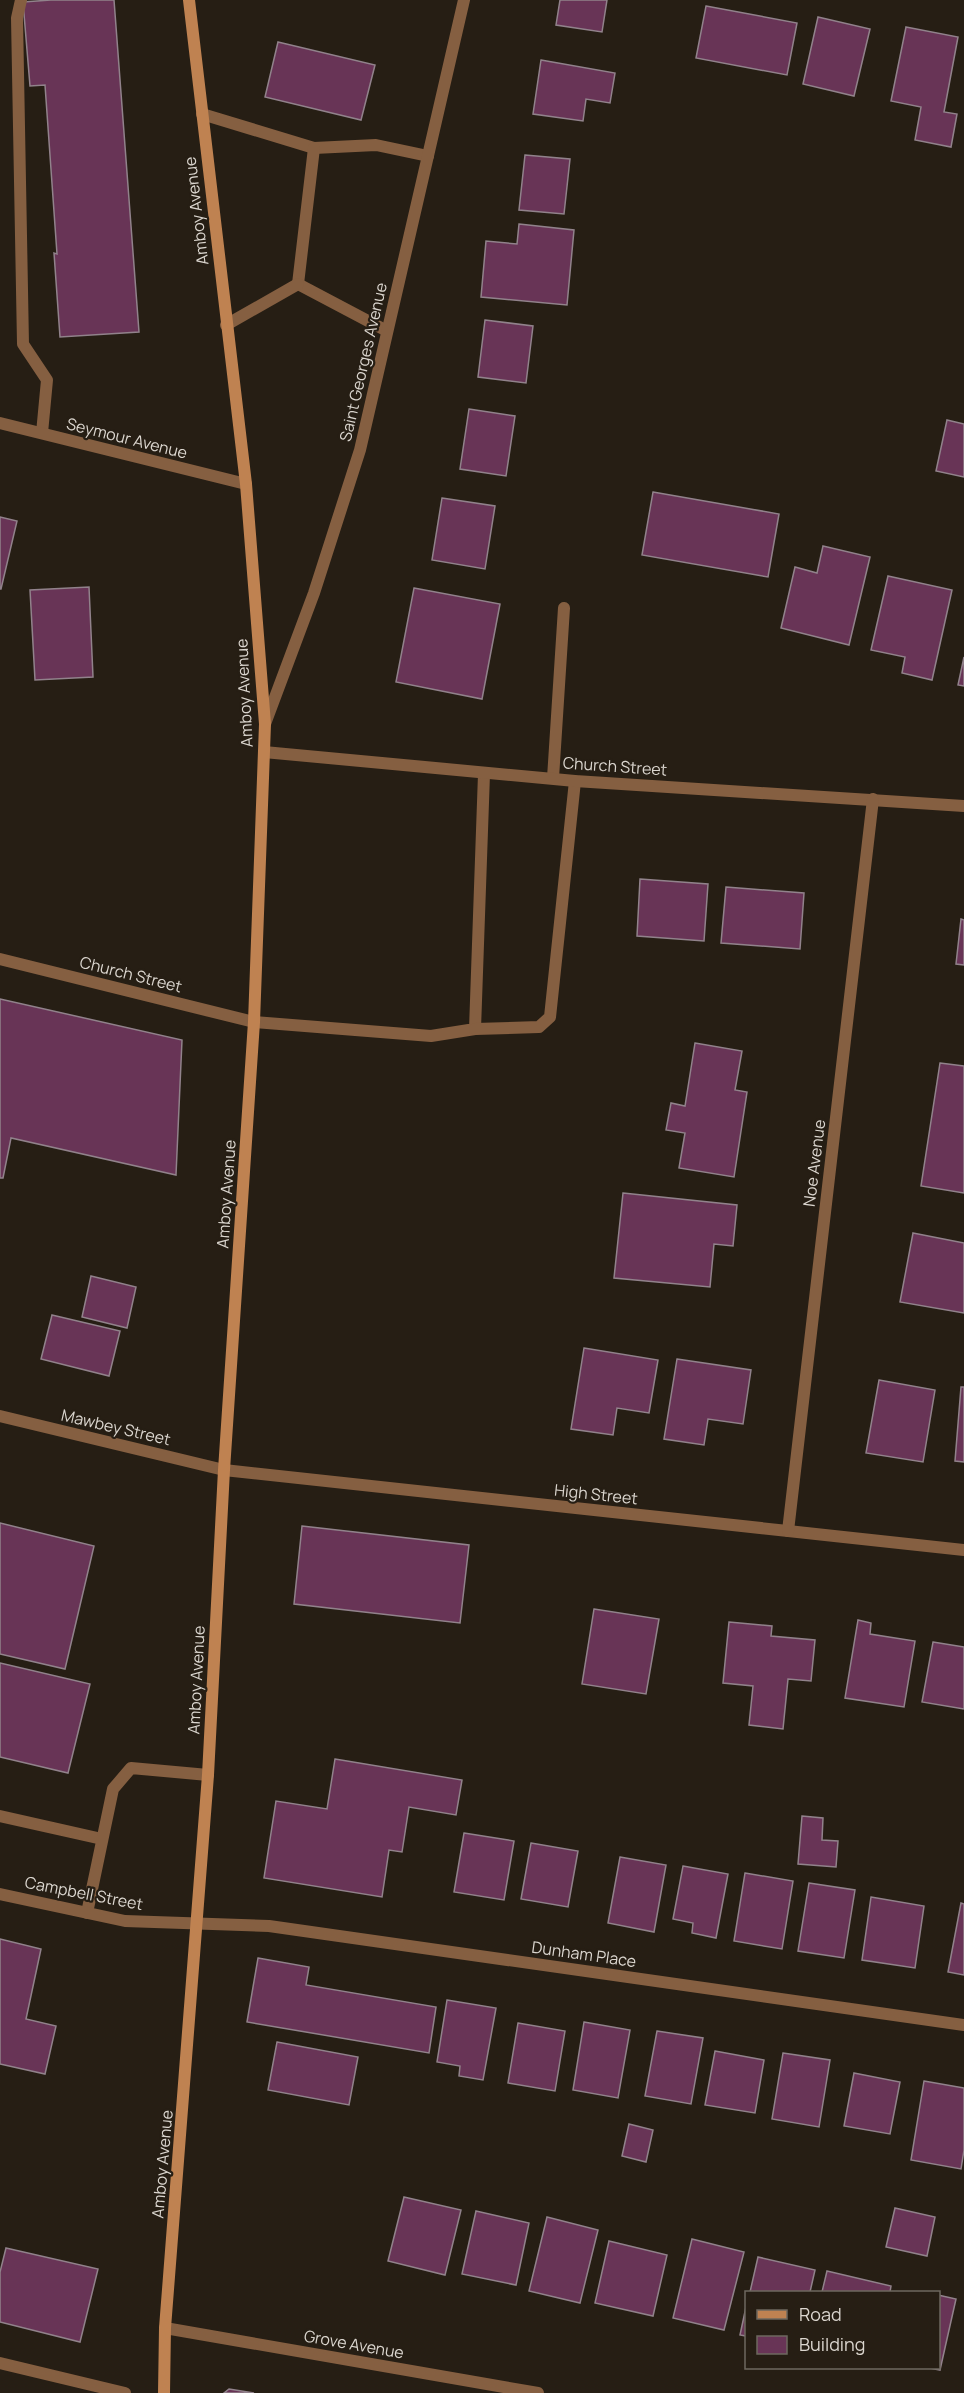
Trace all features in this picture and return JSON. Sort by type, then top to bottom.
[{"type":"main road","name":"Amboy Avenue","points":[[164,2393],[165,2328],[208,1775],[224,1470],[254,1022],[266,724],[246,484],[189,0]]},
{"type":"street","points":[[21,0],[17,18],[23,344],[47,380],[42,434]]},
{"type":"street","name":"Saint Georges Avenue","points":[[266,724],[314,593],[360,450],[464,0]]},
{"type":"street","points":[[202,114],[314,148],[376,145],[428,156]]},
{"type":"street","points":[[298,284],[314,148]]},
{"type":"street","points":[[226,325],[298,284]]},
{"type":"street","points":[[298,284],[387,331]]},
{"type":"street","name":"Seymour Avenue","points":[[0,423],[246,484]]},
{"type":"street","points":[[553,778],[564,609]]},
{"type":"street","name":"Church Street","points":[[264,752],[484,774],[553,778],[575,782],[964,806]]},
{"type":"street","points":[[475,1029],[484,774]]},
{"type":"street","name":"Church Street","points":[[0,959],[254,1022],[431,1036],[475,1029],[539,1027],[550,1017],[575,782]]},
{"type":"street","name":"Noe Avenue","points":[[788,1531],[873,799]]},
{"type":"street","name":"Mawbey Street","points":[[0,1416],[224,1470]]},
{"type":"street","name":"High Street","points":[[224,1470],[964,1550]]},
{"type":"street","points":[[87,1913],[113,1789],[131,1768],[208,1775]]},
{"type":"street","points":[[0,1816],[102,1839]]},
{"type":"street","name":"Campbell Street","points":[[0,1894],[125,1921],[198,1924]]},
{"type":"street","name":"Dunham Place","points":[[198,1924],[269,1926],[964,2025]]},
{"type":"street","name":"Grove Avenue","points":[[165,2328],[537,2393]]},
{"type":"street","points":[[0,2363],[124,2393]]},
{"type":"building","points":[[114,0],[139,332],[60,337],[54,253],[57,254],[45,85],[30,86],[23,2]]},
{"type":"building","points":[[560,0],[607,0],[602,32],[556,25]]},
{"type":"building","points":[[706,6],[797,23],[787,75],[696,58]]},
{"type":"building","points":[[818,17],[870,29],[854,96],[803,84]]},
{"type":"building","points":[[906,27],[958,37],[944,112],[957,114],[951,147],[915,140],[921,107],[891,101]]},
{"type":"building","points":[[278,42],[375,65],[361,120],[265,97]]},
{"type":"building","points":[[541,60],[615,73],[610,103],[586,99],[583,121],[533,114]]},
{"type":"building","points":[[525,155],[570,159],[564,214],[519,210]]},
{"type":"building","points":[[519,224],[574,230],[567,305],[481,297],[486,241],[517,244]]},
{"type":"building","points":[[485,320],[533,326],[526,383],[478,377]]},
{"type":"building","points":[[469,409],[515,416],[506,476],[460,469]]},
{"type":"building","points":[[947,420],[964,424],[964,477],[936,471]]},
{"type":"building","points":[[653,492],[779,514],[768,577],[642,555]]},
{"type":"building","points":[[442,498],[495,506],[485,569],[432,560]]},
{"type":"building","points":[[0,517],[17,521],[1,589],[0,589]]},
{"type":"building","points":[[823,546],[870,557],[849,645],[781,628],[795,567],[817,573]]},
{"type":"building","points":[[888,576],[952,590],[932,680],[902,673],[905,657],[871,650]]},
{"type":"building","points":[[89,587],[93,677],[35,680],[30,590]]},
{"type":"building","points":[[414,588],[500,604],[482,699],[396,682]]},
{"type":"building","points":[[964,657],[964,686],[958,685]]},
{"type":"building","points":[[640,879],[708,884],[704,941],[637,936]]},
{"type":"building","points":[[726,887],[804,893],[800,949],[721,943]]},
{"type":"building","points":[[961,919],[964,920],[964,965],[956,964]]},
{"type":"building","points":[[0,999],[182,1040],[176,1175],[11,1138],[3,1178],[0,1178]]},
{"type":"building","points":[[695,1043],[742,1051],[735,1090],[747,1092],[734,1177],[679,1168],[685,1133],[666,1130],[671,1103],[685,1106]]},
{"type":"building","points":[[940,1063],[964,1066],[964,1193],[921,1186]]},
{"type":"building","points":[[623,1193],[737,1205],[733,1246],[714,1244],[710,1287],[614,1278]]},
{"type":"building","points":[[913,1233],[964,1243],[964,1313],[900,1302]]},
{"type":"building","points":[[91,1276],[136,1287],[127,1328],[82,1317]]},
{"type":"building","points":[[52,1315],[120,1331],[109,1376],[41,1359]]},
{"type":"building","points":[[584,1348],[658,1360],[649,1413],[617,1408],[613,1435],[571,1429]]},
{"type":"building","points":[[677,1359],[751,1370],[743,1424],[708,1419],[704,1445],[664,1439]]},
{"type":"building","points":[[879,1380],[935,1390],[923,1462],[866,1453]]},
{"type":"building","points":[[961,1387],[964,1387],[964,1462],[955,1461]]},
{"type":"building","points":[[0,1523],[94,1546],[65,1669],[0,1654]]},
{"type":"building","points":[[302,1526],[469,1545],[460,1623],[294,1604]]},
{"type":"building","points":[[594,1609],[659,1619],[646,1694],[582,1684]]},
{"type":"building","points":[[858,1620],[871,1623],[870,1634],[915,1641],[904,1707],[845,1698]]},
{"type":"building","points":[[729,1622],[772,1626],[771,1636],[815,1640],[811,1681],[788,1679],[783,1729],[749,1725],[753,1686],[723,1683]]},
{"type":"building","points":[[933,1642],[964,1647],[964,1709],[922,1702]]},
{"type":"building","points":[[0,1663],[90,1684],[68,1773],[0,1757]]},
{"type":"building","points":[[335,1759],[462,1780],[456,1815],[409,1807],[402,1852],[389,1850],[382,1897],[264,1878],[276,1801],[327,1809]]},
{"type":"building","points":[[802,1816],[823,1818],[822,1840],[838,1841],[836,1867],[798,1864]]},
{"type":"building","points":[[464,1833],[514,1841],[504,1900],[454,1892]]},
{"type":"building","points":[[531,1843],[578,1851],[568,1907],[521,1899]]},
{"type":"building","points":[[620,1857],[666,1865],[654,1932],[608,1923]]},
{"type":"building","points":[[683,1866],[728,1874],[716,1938],[692,1933],[693,1923],[673,1919]]},
{"type":"building","points":[[745,1873],[793,1881],[782,1949],[734,1941]]},
{"type":"building","points":[[809,1883],[855,1890],[844,1958],[798,1951]]},
{"type":"building","points":[[871,1897],[924,1906],[915,1968],[862,1960]]},
{"type":"building","points":[[961,1903],[964,1904],[964,1975],[948,1972]]},
{"type":"building","points":[[0,1939],[41,1949],[26,2019],[56,2026],[45,2074],[0,2064]]},
{"type":"building","points":[[258,1958],[309,1967],[306,1985],[436,2007],[429,2053],[247,2022]]},
{"type":"building","points":[[447,2000],[496,2008],[483,2080],[459,2076],[460,2066],[437,2062]]},
{"type":"building","points":[[584,2022],[630,2030],[618,2098],[573,2090]]},
{"type":"building","points":[[518,2023],[565,2031],[555,2091],[508,2083]]},
{"type":"building","points":[[657,2031],[703,2038],[691,2104],[645,2096]]},
{"type":"building","points":[[277,2042],[358,2057],[349,2105],[268,2090]]},
{"type":"building","points":[[715,2051],[764,2060],[755,2113],[705,2105]]},
{"type":"building","points":[[783,2053],[830,2060],[819,2127],[772,2119]]},
{"type":"building","points":[[854,2073],[900,2082],[890,2134],[844,2126]]},
{"type":"building","points":[[924,2081],[964,2088],[964,2150],[961,2169],[911,2160]]},
{"type":"building","points":[[629,2124],[653,2130],[646,2162],[622,2156]]},
{"type":"building","points":[[404,2197],[461,2210],[445,2275],[388,2261]]},
{"type":"building","points":[[895,2208],[935,2217],[927,2256],[886,2247]]},
{"type":"building","points":[[476,2211],[529,2223],[516,2285],[462,2274]]},
{"type":"building","points":[[547,2217],[598,2230],[580,2303],[529,2291]]},
{"type":"building","points":[[692,2239],[744,2252],[724,2330],[673,2318]]},
{"type":"building","points":[[609,2241],[667,2255],[653,2316],[595,2303]]},
{"type":"building","points":[[6,2248],[98,2269],[80,2342],[0,2322],[0,2272]]},
{"type":"building","points":[[758,2257],[815,2270],[810,2291],[750,2291]]},
{"type":"building","points":[[827,2271],[891,2286],[890,2291],[822,2291]]},
{"type":"building","points":[[940,2295],[956,2299],[940,2370],[935,2369],[940,2369]]},
{"type":"building","points":[[745,2312],[745,2336],[740,2335]]},
{"type":"building","points":[[229,2389],[254,2393],[224,2393]]}]
